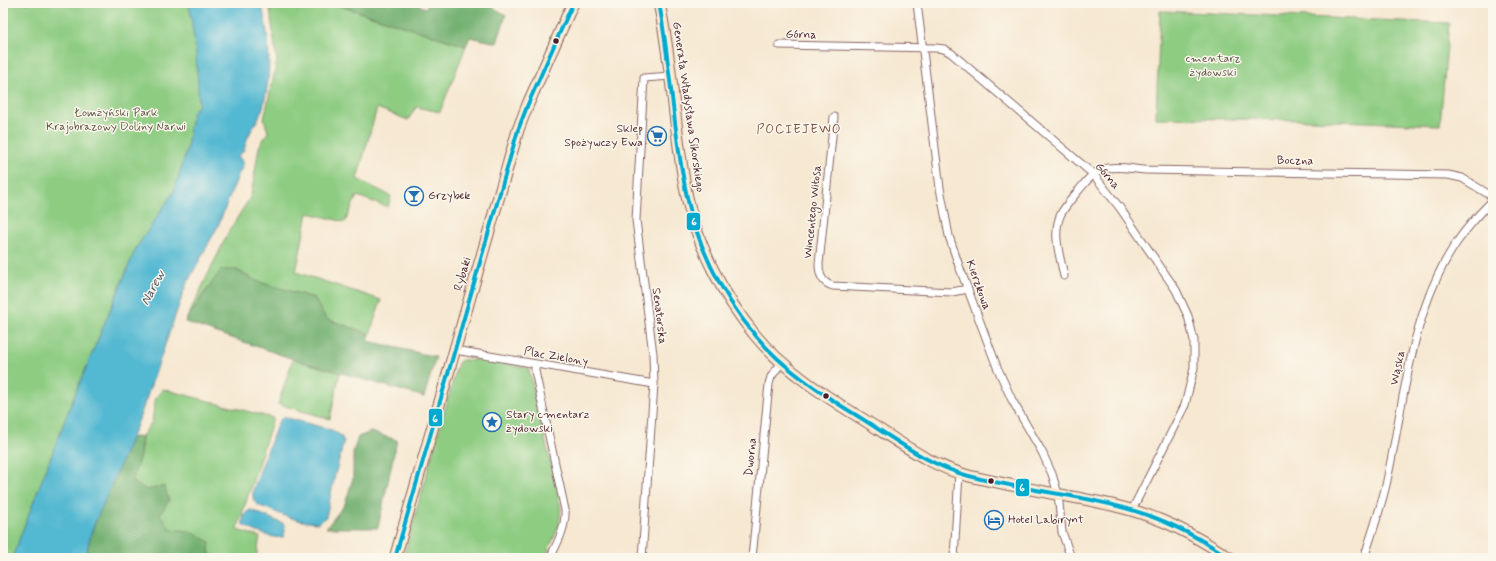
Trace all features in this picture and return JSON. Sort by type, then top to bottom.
[{"type":"street","name":"Rybaki","points":[[395,558],[518,130],[573,3]]},
{"type":"street","name":"Generała Władysława Sikorskiego","points":[[659,3],[671,76],[687,196],[692,218],[703,248],[720,283],[738,312],[756,336],[782,362],[846,408],[935,464],[959,473],[1132,510],[1160,520],[1190,534],[1230,558]]},
{"type":"street","name":"Kierzkowa","points":[[917,3],[940,188],[954,251],[997,367],[1012,400],[1042,452],[1052,474],[1058,494],[1062,532],[1071,558]]},
{"type":"street","name":"Górna","points":[[779,45],[939,48],[951,53],[1093,174],[1120,208],[1176,290],[1188,316],[1194,340],[1194,368],[1185,405],[1132,510]]},
{"type":"street","name":"Senatorska","points":[[642,558],[654,384],[653,354],[636,220],[644,78],[671,76]]},
{"type":"street","name":"Wincentego Witosa","points":[[834,117],[819,264],[819,271],[825,283],[833,286],[952,292],[968,289]]},
{"type":"street","name":"Boczna","points":[[1093,174],[1102,169],[1113,167],[1145,170],[1448,175],[1462,178],[1493,197]]},
{"type":"street","points":[[1064,276],[1057,240],[1059,219],[1067,204],[1086,180],[1093,174]]},
{"type":"street","name":"Wąska","points":[[1364,558],[1386,485],[1409,366],[1424,313],[1436,281],[1457,242],[1480,213],[1493,200]]},
{"type":"street","name":"Plac Zielony","points":[[455,350],[535,365],[654,384]]},
{"type":"street","name":"Dworna","points":[[752,558],[769,384],[771,377],[782,362]]},
{"type":"street","points":[[535,365],[535,371],[566,510],[566,521],[563,531],[550,558]]},
{"type":"street","points":[[954,558],[959,473]]},
{"type":"green space","name":"Łomżyński Park Krajobrazowy Doliny Narwi","points":[[3,3],[228,3],[76,558],[3,558]]},
{"type":"green space","points":[[269,3],[331,3],[466,46],[440,112],[416,107],[408,120],[377,108],[357,179],[391,196],[388,207],[357,196],[345,222],[308,213],[296,272],[381,300],[370,334],[326,319],[314,298],[256,281],[237,270],[209,286],[185,322],[229,231],[251,196],[259,147],[268,132],[264,119],[277,61]]},
{"type":"green space","points":[[331,3],[412,3],[426,8],[428,3],[486,3],[506,15],[497,43],[470,37],[466,46]]},
{"type":"green space","name":"cmentarz żydowski","points":[[1160,11],[1449,23],[1440,125],[1312,120],[1156,118]]},
{"type":"green space","points":[[221,270],[237,270],[256,281],[314,298],[326,319],[370,334],[368,341],[436,357],[424,397],[293,359],[185,322]]},
{"type":"green space","points":[[293,359],[340,372],[330,419],[278,404]]},
{"type":"green space","name":"Stary cmentarz żydowski","points":[[474,359],[528,368],[561,508],[559,526],[545,558],[403,558],[458,363],[463,360],[473,361]]},
{"type":"green space","points":[[163,389],[273,418],[237,530],[260,537],[256,558],[213,558],[209,551],[189,531],[170,529],[160,514],[169,500],[131,484],[140,455],[142,436],[152,422],[155,399]]},
{"type":"green space","points":[[371,432],[397,440],[378,528],[326,528],[345,504],[353,478],[353,452],[358,437]]},
{"type":"green space","points":[[142,436],[140,455],[132,482],[147,490],[164,486],[169,500],[160,514],[170,529],[190,531],[210,542],[209,551],[213,558],[85,558],[92,530],[131,438]]},
{"type":"water","name":"Narew","points":[[189,3],[261,3],[269,55],[268,82],[263,107],[247,138],[244,149],[238,156],[242,161],[243,166],[218,226],[186,285],[137,425],[92,530],[85,558],[12,558],[73,399],[136,248],[173,193],[187,149],[192,113],[199,105],[196,53]]},
{"type":"water","points":[[284,417],[332,430],[340,435],[344,441],[326,517],[318,523],[298,520],[285,516],[260,506],[253,499],[253,490],[277,425]]},
{"type":"water","points":[[251,510],[284,524],[285,531],[283,537],[279,538],[269,536],[243,525],[244,516]]},
{"type":"transit line","name":"6","points":[[395,558],[518,130],[573,3]]},
{"type":"transit line","name":"6","points":[[659,3],[682,173],[687,197],[700,241],[709,263],[732,304],[746,323],[777,358],[825,395],[910,450],[939,465],[969,476],[1081,498],[1125,508],[1147,515],[1190,534],[1230,558]]},
{"type":"place","name":"Sklep Spożywczy Ewa","points":[[657,136]]},
{"type":"place","name":"Grzybek","points":[[414,196]]},
{"type":"place","name":"Stary cmentarz żydowski","points":[[492,422]]},
{"type":"place","name":"Hotel Labirynt","points":[[994,520]]},
{"type":"district","name":"POCIEJEWO","points":[[799,129]]}]
